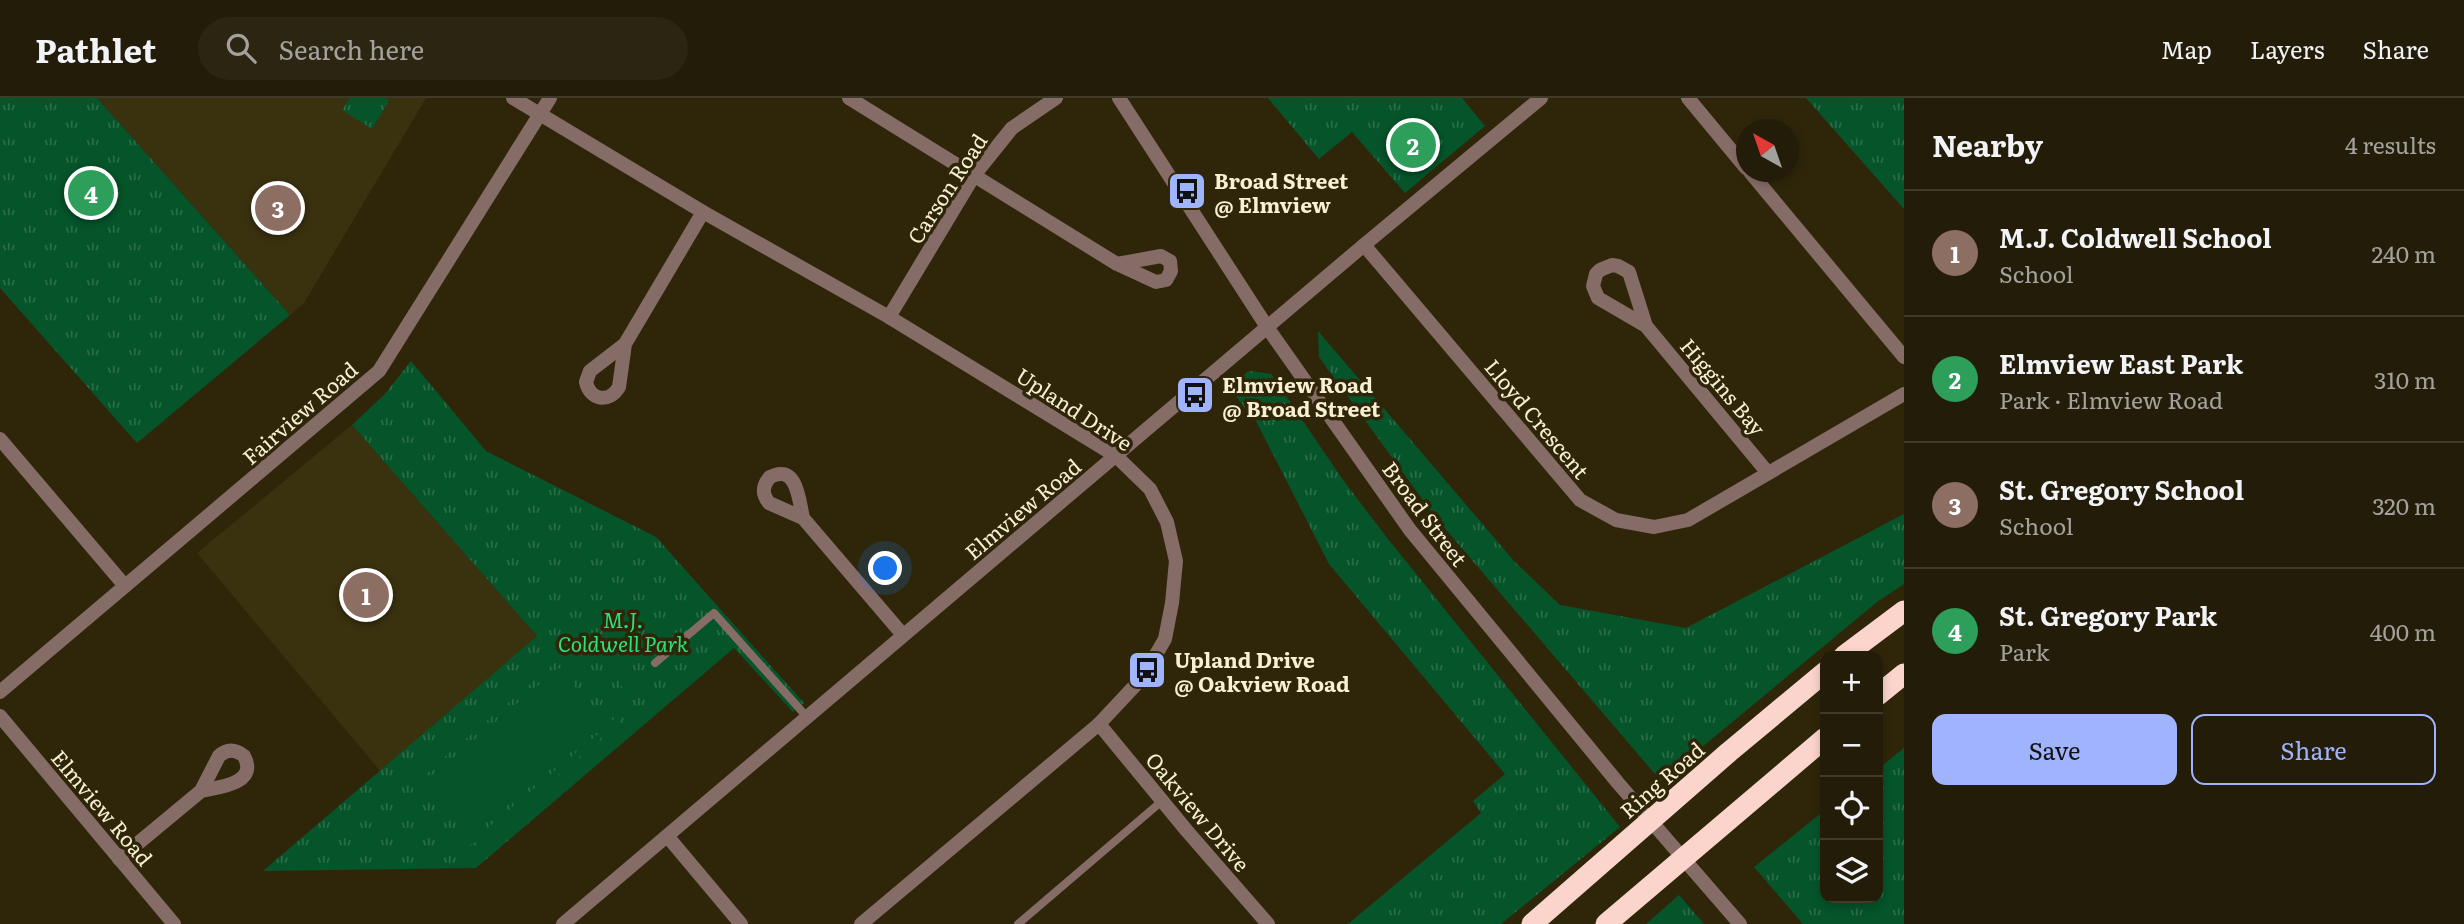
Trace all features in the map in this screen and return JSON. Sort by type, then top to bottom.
[{"type":"highway","points":[[1851,651],[1904,611]]},
{"type":"highway","points":[[1883,691],[1904,674]]},
{"type":"highway","name":"Ring Road","points":[[1532,924],[1820,676]]},
{"type":"highway","points":[[1606,924],[1820,742]]},
{"type":"highway","points":[[1526,924],[1609,858]]},
{"type":"street","name":"Upland Drive","points":[[513,98],[703,212],[889,317],[1116,456],[1150,489],[1167,522],[1176,561],[1172,603],[1165,639],[1143,677],[1099,724],[861,924]]},
{"type":"street","name":"Fairview Road","points":[[0,692],[379,371],[550,98]]},
{"type":"street","points":[[849,98],[1117,264]]},
{"type":"street","name":"Carson Road","points":[[889,317],[975,174],[1012,128],[1056,98]]},
{"type":"street","name":"Broad Street","points":[[1119,98],[1267,327],[1410,530],[1618,783],[1740,924]]},
{"type":"street","name":"Elmview Road","points":[[563,924],[1541,98]]},
{"type":"street","points":[[1688,98],[1736,156]]},
{"type":"street","points":[[1758,182],[1904,357]]},
{"type":"street","points":[[625,344],[703,212]]},
{"type":"street","name":"Lloyd Crescent","points":[[1364,245],[1580,500],[1616,520],[1654,527],[1688,520],[1904,394]]},
{"type":"street","name":"Higgins Bay","points":[[1646,326],[1629,272],[1612,265],[1601,270],[1594,280],[1598,298],[1646,326],[1768,473]]},
{"type":"street","points":[[0,439],[125,586]]},
{"type":"street","points":[[803,518],[903,635]]},
{"type":"street","name":"Elmview Road","points":[[0,716],[174,924]]},
{"type":"street","name":"Oakview Drive","points":[[1099,724],[1268,924]]},
{"type":"street","points":[[119,859],[201,791]]},
{"type":"street","points":[[668,837],[741,924]]},
{"type":"lane","points":[[655,663],[714,613],[807,718]]},
{"type":"lane","points":[[1018,924],[1163,801]]},
{"type":"shaded area","points":[[97,98],[426,98],[304,303],[290,315]]},
{"type":"shaded area","points":[[352,425],[537,636],[381,772],[197,553]]},
{"type":"green space","points":[[0,98],[97,98],[290,315],[137,443],[0,288]]},
{"type":"green space","points":[[350,98],[389,100],[372,129],[342,110]]},
{"type":"green space","points":[[1268,98],[1462,98],[1485,126],[1405,193],[1352,132],[1319,159]]},
{"type":"green space","points":[[1806,98],[1904,98],[1904,209]]},
{"type":"green space","points":[[1318,331],[1514,561],[1560,605],[1686,628],[1904,514],[1904,584],[1877,602],[1661,781],[1436,518],[1319,357]]},
{"type":"green space","name":"M.J. Coldwell Park","points":[[411,361],[486,451],[656,537],[804,703],[793,712],[734,648],[476,868],[263,871],[537,636],[352,425],[384,395]]},
{"type":"green space","points":[[1250,371],[1271,374],[1343,480],[1388,539],[1620,827],[1501,924],[1348,924],[1481,813],[1473,801],[1505,774],[1329,564],[1257,423],[1230,389],[1231,382]]},
{"type":"green space","points":[[577,647],[598,654],[617,667],[629,685],[630,696],[626,713],[615,726],[486,837],[460,847],[441,843],[425,829],[415,810],[413,790],[417,777],[430,762],[557,655]],"holes":[[[578,653],[593,655],[602,660],[618,678],[623,701],[611,723],[483,832],[456,841],[436,833],[421,810],[419,792],[423,779],[434,766],[559,659]]]},
{"type":"green space","points":[[559,668],[604,721],[476,830],[430,777]]},
{"type":"green space","points":[[1904,748],[1904,924],[1803,924],[1754,867],[1820,814],[1820,903],[1883,903],[1883,765]]},
{"type":"green space","points":[[1679,895],[1704,924],[1646,924]]},
{"type":"place","name":"Elmview East Park","points":[[1413,145]]},
{"type":"place","name":"Broad Street @ Elmview","points":[[1187,191]]},
{"type":"place","name":"St. Gregory Park","points":[[91,193]]},
{"type":"place","name":"St. Gregory School","points":[[278,208]]},
{"type":"place","name":"Elmview Road @ Broad Street","points":[[1195,395]]},
{"type":"place","name":"M.J. Coldwell School","points":[[366,595]]},
{"type":"place","name":"Upland Drive @ Oakview Road","points":[[1147,670]]}]
